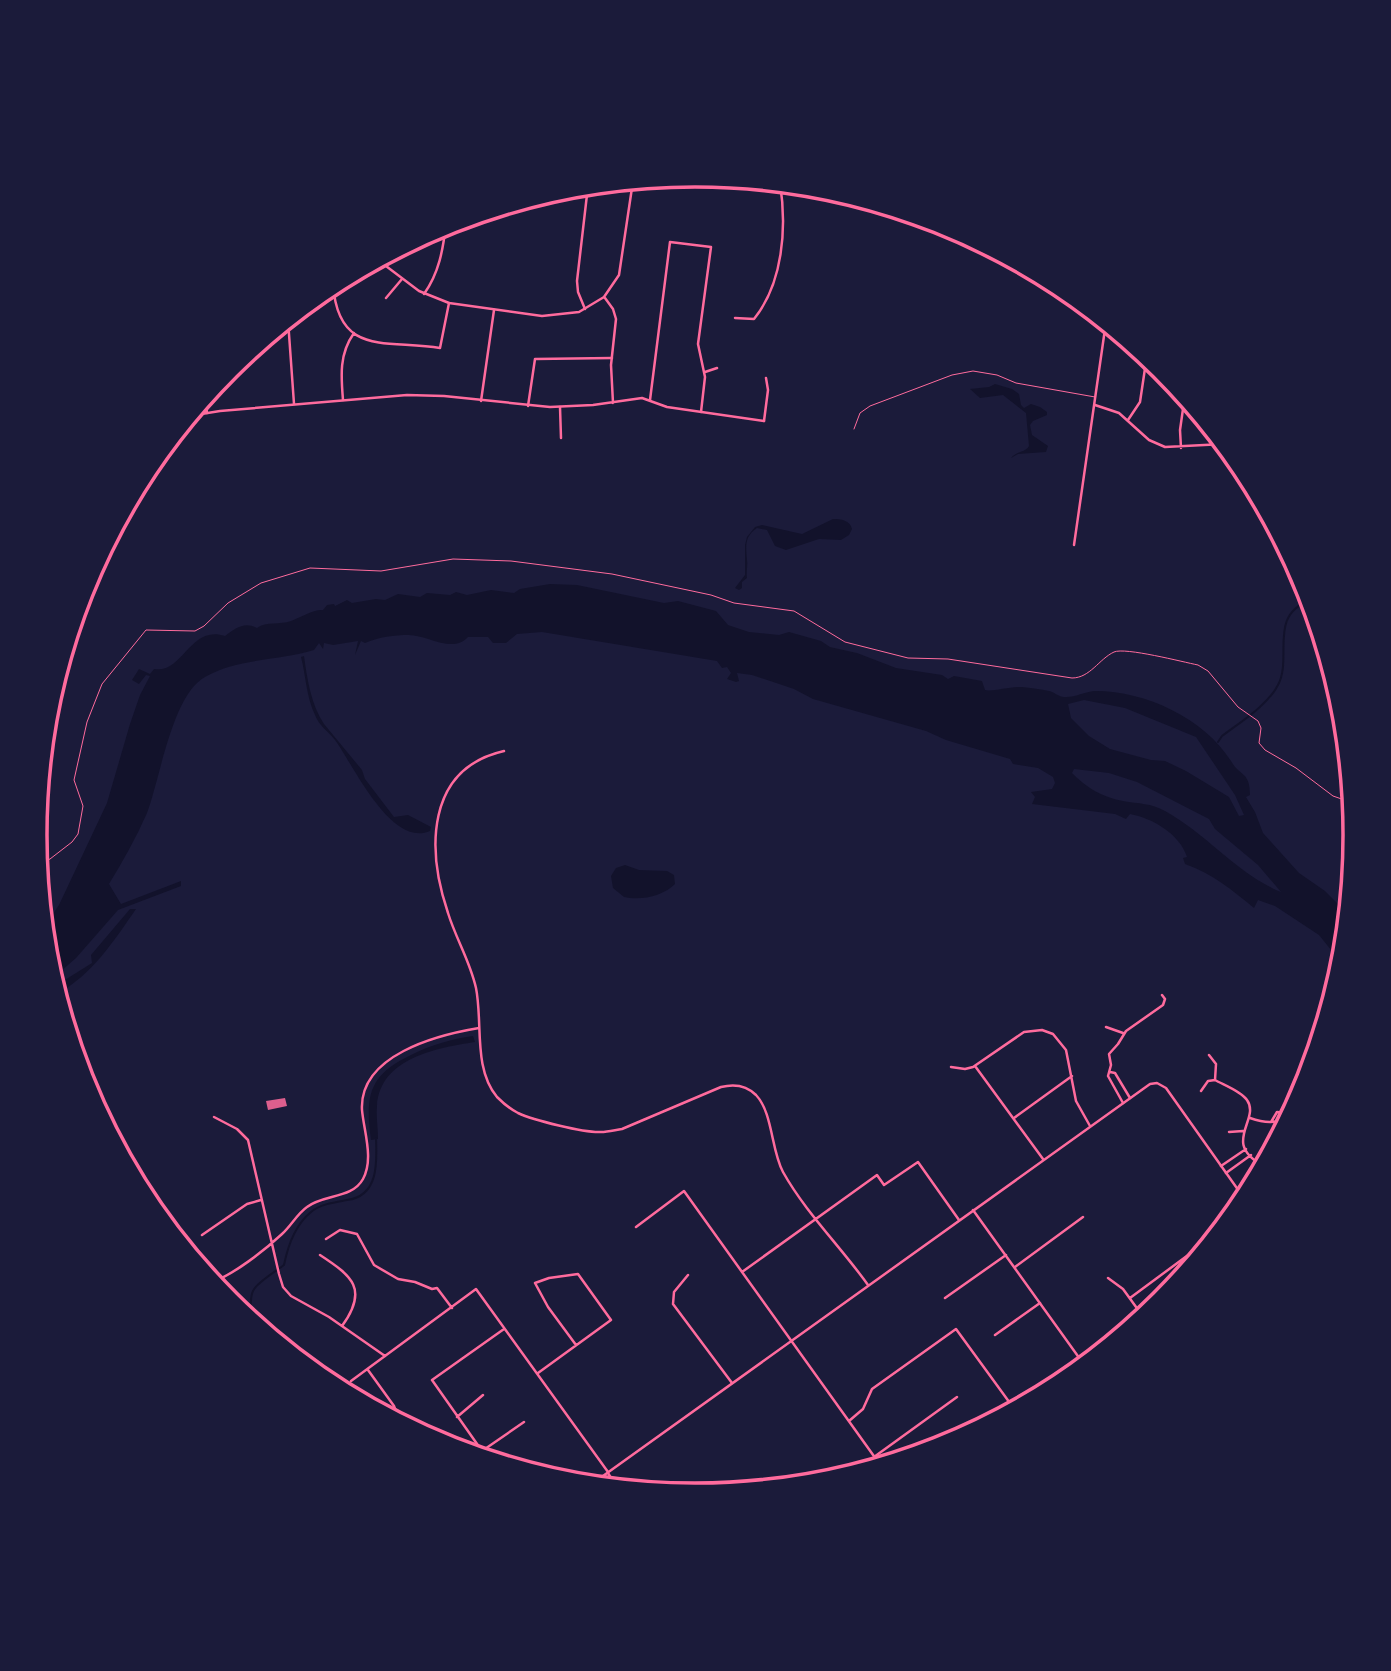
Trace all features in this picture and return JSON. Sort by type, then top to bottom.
[{"type":"street","points":[[386,266],[424,294],[449,303],[551,316],[585,309],[604,297],[621,269],[632,191]]},
{"type":"street","points":[[735,318],[754,319],[772,290],[784,218],[781,193]]},
{"type":"street","points":[[585,309],[576,281],[587,197]]},
{"type":"street","points":[[424,294],[440,261],[444,238]]},
{"type":"street","points":[[650,400],[670,242],[711,247],[698,344],[705,372],[701,413]]},
{"type":"street","points":[[386,298],[403,279]]},
{"type":"street","points":[[335,296],[338,311],[354,333],[366,340],[380,344],[440,348],[449,303]]},
{"type":"street","points":[[604,297],[613,309],[616,319],[612,358],[612,403]]},
{"type":"street","points":[[481,401],[494,310]]},
{"type":"street","points":[[289,331],[294,404]]},
{"type":"street","points":[[343,400],[342,359],[354,333]]},
{"type":"street","points":[[1073,545],[1105,333]]},
{"type":"street","points":[[528,406],[535,359],[564,361],[594,357],[612,358]]},
{"type":"street","points":[[705,372],[717,369]]},
{"type":"street","points":[[1128,421],[1140,402],[1145,369]]},
{"type":"street","points":[[203,414],[419,395],[560,407],[638,398],[667,408],[764,421],[768,390],[766,378]]},
{"type":"street","points":[[1095,405],[1114,411],[1154,443],[1165,447],[1213,445]]},
{"type":"street","points":[[560,407],[561,438]]},
{"type":"street","points":[[1181,448],[1183,408]]},
{"type":"street","points":[[504,751],[481,759],[457,778],[441,805],[435,832],[442,893],[448,915],[472,972],[478,1001],[484,1070],[498,1098],[512,1110],[525,1116],[583,1130],[605,1132],[622,1129],[725,1086],[735,1085],[748,1089],[764,1108],[782,1170],[816,1219],[868,1285]]},
{"type":"street","points":[[1123,1103],[1110,1080],[1109,1054],[1123,1033],[1163,1005],[1165,999],[1162,995]]},
{"type":"street","points":[[1106,1027],[1123,1033]]},
{"type":"street","points":[[222,1278],[272,1243],[309,1205],[355,1189],[364,1177],[368,1162],[362,1105],[367,1087],[376,1071],[393,1056],[409,1048],[459,1031],[479,1028]]},
{"type":"street","points":[[951,1067],[965,1069],[975,1066],[1027,1031],[1042,1030],[1053,1034],[1068,1055],[1078,1107],[1090,1126]]},
{"type":"street","points":[[1209,1055],[1216,1064],[1214,1080]]},
{"type":"street","points":[[975,1066],[1043,1159]]},
{"type":"street","points":[[1110,1072],[1115,1073],[1130,1098]]},
{"type":"street","points":[[1014,1118],[1072,1076]]},
{"type":"street","points":[[1201,1091],[1208,1081],[1214,1080],[1245,1097],[1250,1107],[1250,1118],[1243,1131],[1243,1142],[1257,1160]]},
{"type":"street","points":[[602,1476],[1150,1084],[1163,1084],[1238,1191]]},
{"type":"street","points":[[214,1117],[244,1133],[254,1160],[283,1287],[291,1296],[342,1326],[385,1356]]},
{"type":"street","points":[[1250,1118],[1271,1122]]},
{"type":"street","points":[[1229,1132],[1243,1131]]},
{"type":"street","points":[[1221,1166],[1246,1149]]},
{"type":"street","points":[[1226,1174],[1251,1155]]},
{"type":"street","points":[[1231,1159],[1236,1166]]},
{"type":"street","points":[[742,1272],[877,1175],[884,1185],[918,1162],[959,1220]]},
{"type":"street","points":[[636,1227],[684,1191],[874,1457],[957,1397]]},
{"type":"street","points":[[202,1235],[247,1204],[261,1200]]},
{"type":"street","points":[[973,1210],[1079,1358]]},
{"type":"street","points":[[1014,1267],[1083,1217]]},
{"type":"street","points":[[326,1239],[340,1230],[357,1234],[374,1265],[398,1279],[437,1288],[452,1308]]},
{"type":"street","points":[[1129,1298],[1192,1252]]},
{"type":"street","points":[[320,1255],[344,1271],[354,1284],[355,1306],[342,1326]]},
{"type":"street","points":[[946,1298],[1006,1255]]},
{"type":"street","points":[[537,1373],[611,1320],[578,1274],[535,1283],[548,1307],[576,1345]]},
{"type":"street","points":[[688,1275],[674,1292],[673,1304],[732,1383]]},
{"type":"street","points":[[1108,1278],[1119,1285],[1138,1309]]},
{"type":"street","points":[[351,1381],[476,1289],[611,1478]]},
{"type":"street","points":[[995,1335],[1040,1303]]},
{"type":"street","points":[[848,1421],[863,1409],[872,1389],[956,1328],[1009,1403]]},
{"type":"street","points":[[478,1446],[432,1380],[504,1329]]},
{"type":"street","points":[[367,1369],[395,1410]]},
{"type":"street","points":[[457,1417],[483,1395]]},
{"type":"street","points":[[486,1448],[524,1422]]},
{"type":"lane","points":[[854,429],[860,413],[870,406],[952,375],[973,371],[997,375],[1016,383],[1096,397]]},
{"type":"path","points":[[48,860],[72,842],[78,834],[83,806],[74,780],[87,722],[102,684],[142,634],[151,629],[195,631],[228,603],[261,583],[310,568],[381,571],[430,562],[483,559],[612,574],[711,595],[734,603],[794,611],[845,642],[908,658],[948,659],[1072,678],[1083,676],[1114,652],[1125,651],[1202,666],[1260,725],[1259,743],[1265,750],[1296,768],[1333,796],[1342,799]]},
{"type":"shaded area","points":[[995,384],[1019,394],[1024,408],[1031,404],[1047,412],[1047,415],[1030,425],[1032,435],[1048,446],[1046,452],[1018,454],[1011,458],[1029,446],[1026,413],[1003,395],[980,398],[970,389]]},
{"type":"shaded area","points":[[833,519],[849,524],[852,529],[849,535],[841,540],[819,539],[786,550],[775,546],[767,530],[757,528],[747,542],[747,578],[742,582],[742,588],[735,588],[745,575],[745,545],[747,537],[755,527],[762,525],[802,534]]},
{"type":"shaded area","points":[[550,584],[577,585],[664,603],[678,601],[716,611],[728,625],[749,632],[779,635],[789,632],[896,668],[942,675],[948,679],[954,676],[982,681],[985,690],[1022,687],[1049,691],[1064,697],[1092,691],[1115,692],[1172,710],[1205,732],[1219,746],[1246,778],[1250,795],[1246,797],[1263,833],[1299,873],[1325,891],[1339,905],[1333,952],[1319,935],[1275,906],[1258,900],[1254,908],[1213,878],[1185,864],[1183,858],[1187,857],[1178,841],[1156,823],[1130,814],[1126,819],[1115,814],[1032,804],[1035,797],[1031,792],[1052,789],[1055,783],[1053,777],[1038,768],[1013,764],[1010,759],[946,740],[926,731],[813,699],[794,689],[752,675],[737,673],[739,681],[736,682],[727,679],[731,673],[717,661],[542,632],[517,634],[506,643],[493,643],[488,637],[468,637],[462,642],[447,644],[416,636],[392,636],[365,643],[361,641],[355,655],[358,641],[333,645],[324,643],[323,649],[319,643],[314,650],[301,654],[231,666],[205,677],[184,701],[168,739],[147,813],[109,884],[121,904],[181,881],[181,886],[118,910],[62,970],[52,915],[107,803],[130,724],[150,676],[146,675],[139,684],[132,680],[139,669],[150,674],[154,669],[164,669],[203,637],[213,634],[225,636],[244,625],[257,628],[291,621],[323,610],[327,605],[335,606],[347,600],[352,603],[385,600],[398,594],[420,597],[427,593],[450,595],[456,592],[467,595],[491,590],[514,593],[520,589]],"holes":[[[1084,700],[1125,708],[1196,737],[1235,795],[1244,815],[1239,816],[1229,797],[1186,771],[1165,761],[1110,749],[1089,736],[1071,718],[1068,704]],[[1074,769],[1109,773],[1137,782],[1209,819],[1215,829],[1258,865],[1281,892],[1250,875],[1195,831],[1160,808],[1102,795],[1072,773]]]},
{"type":"shaded area","points":[[304,656],[313,700],[324,724],[362,770],[365,779],[394,817],[408,815],[431,827],[430,831],[416,833],[401,828],[375,802],[335,740],[317,719],[308,693],[301,657]]},
{"type":"shaded area","points":[[625,865],[639,870],[667,871],[674,875],[675,884],[651,897],[624,897],[613,888],[611,876],[616,868]]},
{"type":"shaded area","points":[[130,909],[136,909],[92,967],[66,989],[64,980],[92,963],[91,955]]},
{"type":"shaded area","points":[[473,1036],[475,1042],[413,1058],[399,1066],[388,1077],[377,1106],[378,1139],[371,1140],[370,1099],[373,1088],[386,1070],[426,1048]]},
{"type":"building","points":[[285,1098],[287,1106],[268,1110],[266,1101]]},
{"type":"waterway","points":[[1218,742],[1267,700],[1278,685],[1282,674],[1285,626],[1289,616],[1301,605]]},
{"type":"waterway","points":[[250,1306],[255,1288],[284,1265],[293,1236],[305,1217],[323,1205],[357,1197],[371,1185],[376,1167],[376,1138]]}]
